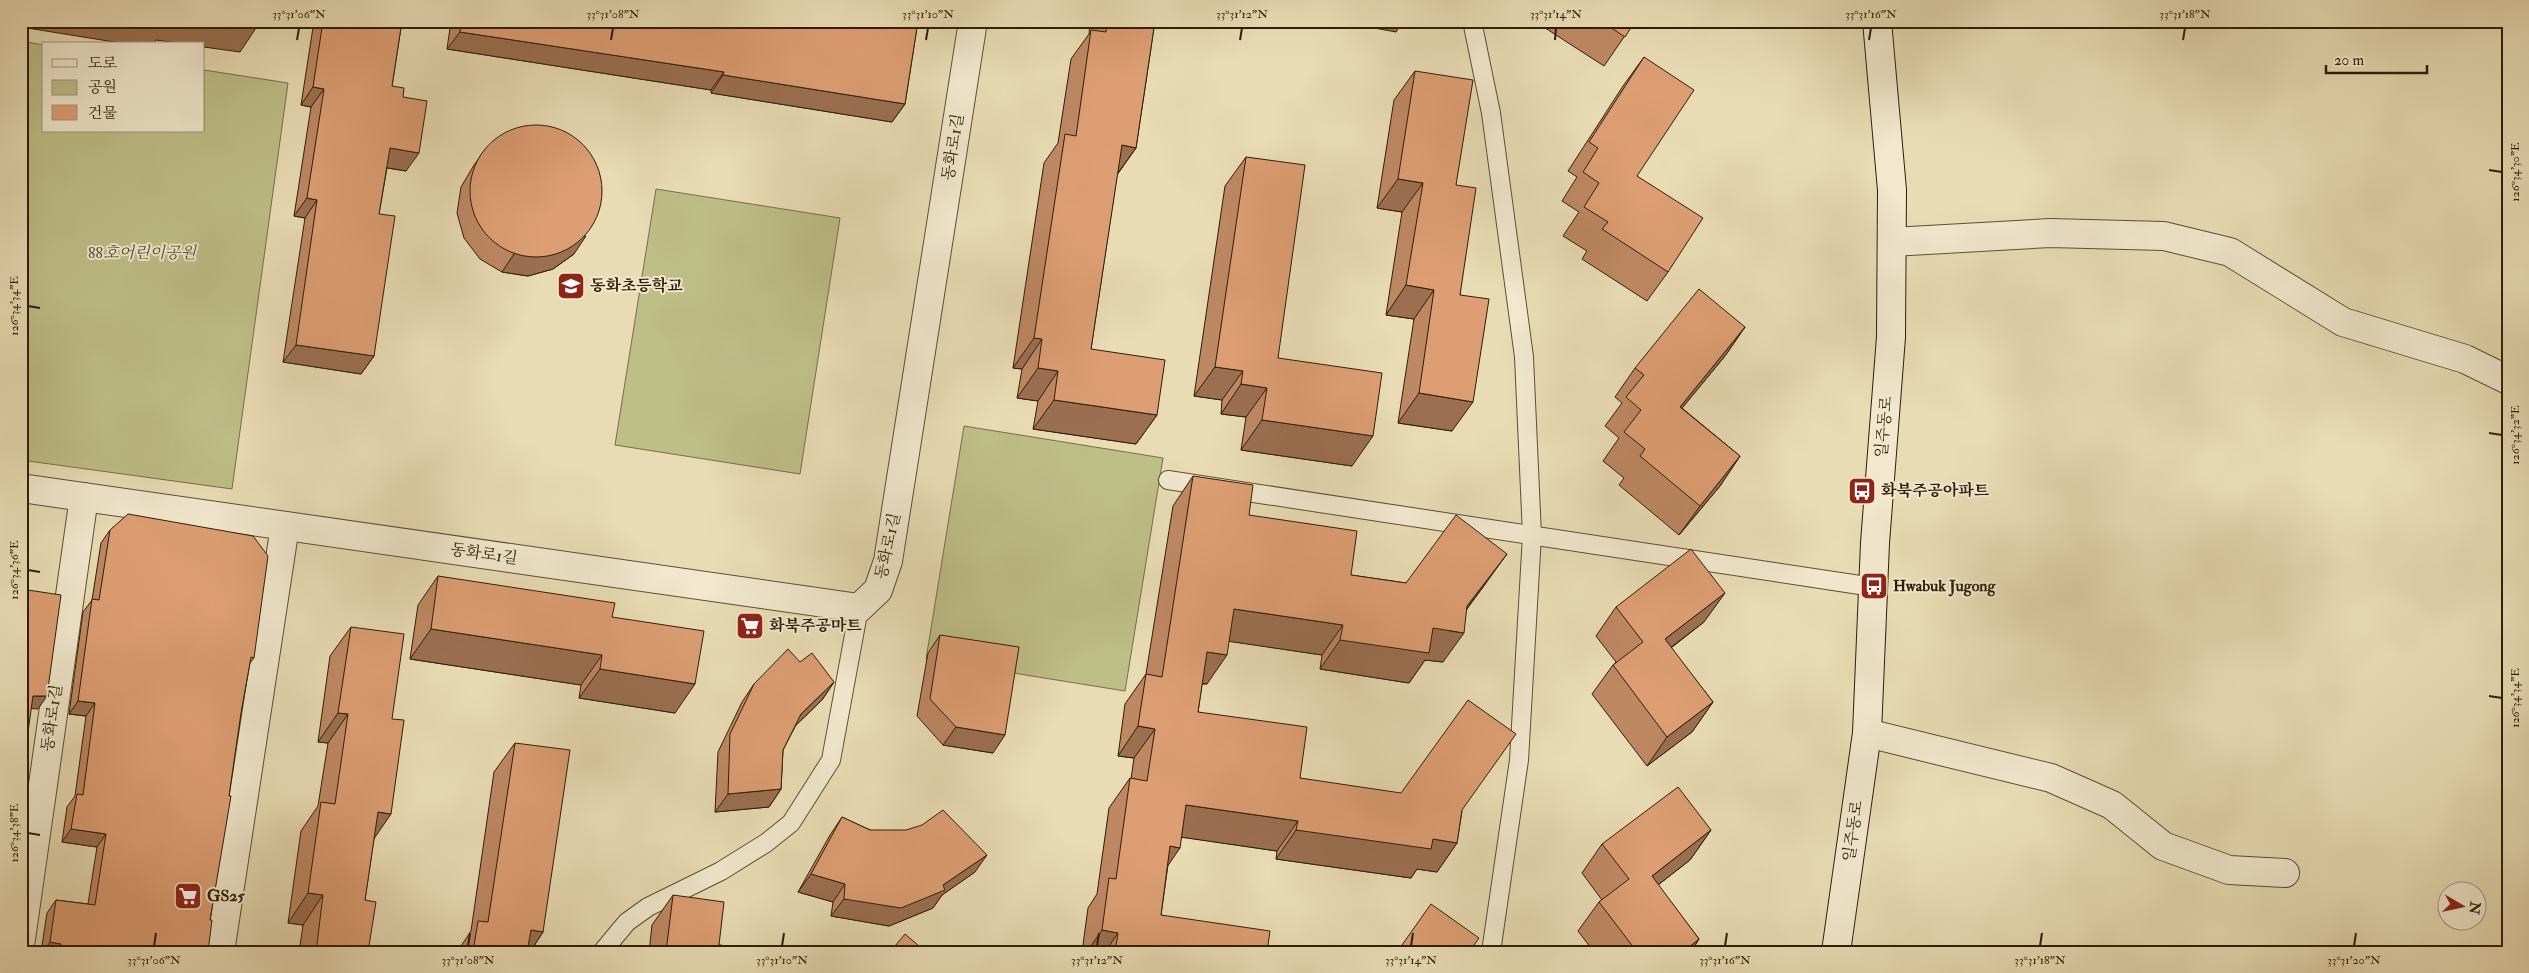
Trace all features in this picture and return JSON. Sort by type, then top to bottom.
[{"type":"street","name":"동화로1길","points":[[21,488],[859,608],[878,590],[888,561],[973,21]]},
{"type":"street","name":"일주동로","points":[[1836,952],[1867,733],[1873,587],[1891,336],[1892,190],[1877,21]]},
{"type":"street","points":[[1892,242],[2050,233],[2164,236],[2230,252],[2343,322],[2465,359],[2508,380]]},
{"type":"street","name":"동화로1길","points":[[21,939],[84,497]]},
{"type":"street","points":[[220,952],[284,526]]},
{"type":"street","points":[[1867,733],[2051,778],[2112,805],[2163,846],[2229,870],[2285,873]]},
{"type":"lane","points":[[1472,21],[1491,113],[1524,357],[1532,535],[1519,760],[1491,952]]},
{"type":"lane","points":[[1168,480],[1873,587]]},
{"type":"lane","points":[[602,952],[627,922],[648,907],[721,871],[766,843],[791,823],[831,760],[859,608]]},
{"type":"green space","name":"88호어린이공원","points":[[21,41],[42,45],[42,132],[205,132],[205,70],[288,83],[232,489],[21,460]]},
{"type":"green space","points":[[656,189],[840,218],[800,474],[615,445]]},
{"type":"green space","points":[[964,426],[1163,458],[1125,691],[926,659]]},
{"type":"building","points":[[323,21],[402,21],[392,86],[404,88],[403,97],[427,101],[419,153],[390,148],[379,214],[395,216],[374,356],[296,345],[317,200],[307,198],[324,89],[313,87]]},
{"type":"building","points":[[461,21],[918,21],[905,104],[723,75],[724,72],[460,32]]},
{"type":"building","points":[[1107,21],[1155,21],[1136,148],[1122,145],[1091,349],[1165,360],[1157,415],[1054,400],[1058,371],[1038,368],[1042,339],[1034,338],[1065,134],[1076,136],[1091,30],[1106,32]]},
{"type":"building","points":[[1601,21],[1635,21],[1625,37]]},
{"type":"building","points":[[1644,57],[1694,90],[1637,176],[1703,218],[1668,272],[1602,229],[1608,222],[1584,207],[1599,183],[1583,172],[1598,148],[1589,142]]},
{"type":"building","points":[[1415,71],[1473,80],[1456,185],[1476,188],[1460,295],[1489,299],[1473,402],[1419,393],[1434,290],[1406,285],[1423,183],[1398,179]]},
{"type":"building","points":[[536,125],[549,126],[561,130],[583,144],[597,166],[601,178],[601,204],[597,216],[583,238],[561,252],[549,256],[536,257],[523,256],[511,252],[489,238],[475,216],[471,204],[470,191],[471,178],[475,166],[489,144],[511,130],[523,126]]},
{"type":"building","points":[[1246,157],[1305,165],[1278,358],[1382,373],[1373,436],[1262,420],[1267,388],[1241,384],[1243,371],[1215,367]]},
{"type":"building","points":[[1699,289],[1745,327],[1680,407],[1740,456],[1700,506],[1640,456],[1645,449],[1624,432],[1641,410],[1626,397],[1644,375],[1635,368]]},
{"type":"building","points":[[1193,476],[1253,485],[1249,515],[1357,531],[1351,575],[1406,583],[1456,515],[1507,554],[1467,606],[1464,633],[1433,628],[1429,653],[1340,640],[1343,625],[1234,609],[1227,655],[1207,652],[1198,712],[1307,727],[1300,778],[1401,793],[1468,700],[1516,734],[1462,810],[1457,843],[1433,839],[1431,849],[1296,830],[1298,821],[1186,805],[1180,848],[1170,846],[1161,915],[1270,931],[1267,952],[1115,952],[1118,933],[1102,930],[1109,878],[1116,879],[1130,778],[1147,781],[1155,729],[1138,726],[1146,674],[1162,677]]},
{"type":"building","points":[[128,514],[253,536],[268,556],[254,658],[251,657],[241,713],[229,796],[231,796],[210,920],[212,920],[208,952],[60,952],[61,944],[50,942],[56,900],[95,905],[106,834],[71,829],[77,794],[83,795],[95,703],[78,701],[92,599],[99,600],[110,530]]},
{"type":"building","points":[[1691,549],[1725,593],[1665,639],[1713,702],[1667,737],[1613,665],[1643,642],[1616,607]]},
{"type":"building","points":[[438,576],[615,603],[612,617],[704,631],[695,684],[600,669],[602,655],[431,629]]},
{"type":"building","points":[[21,589],[61,595],[47,696],[33,696],[21,796]]},
{"type":"building","points":[[351,627],[404,634],[392,719],[404,720],[391,814],[378,812],[365,900],[376,902],[368,952],[316,952],[323,895],[308,893],[321,802],[335,804],[348,714],[338,713]]},
{"type":"building","points":[[940,635],[1019,647],[1005,735],[956,727],[930,699]]},
{"type":"building","points":[[788,649],[800,662],[812,653],[834,682],[801,714],[783,750],[781,789],[728,794],[730,734],[754,684]]},
{"type":"building","points":[[515,743],[570,750],[543,932],[531,930],[527,952],[473,952],[478,921],[488,922]]},
{"type":"building","points":[[1678,787],[1711,830],[1652,876],[1699,939],[1683,952],[1637,952],[1599,902],[1629,879],[1602,844]]},
{"type":"building","points":[[943,810],[987,855],[943,885],[945,890],[901,908],[844,899],[845,884],[811,874],[842,817],[870,830],[906,830],[922,825]]},
{"type":"building","points":[[673,895],[724,902],[719,945],[769,952],[666,952]]},
{"type":"building","points":[[1431,904],[1479,938],[1469,952],[1397,952]]},
{"type":"building","points":[[905,934],[926,952],[890,952]]},
{"type":"place","name":"동화초등학교","points":[[571,286]]},
{"type":"place","name":"화북주공아파트","points":[[1862,491]]},
{"type":"place","name":"Hwabuk Jugong","points":[[1874,586]]},
{"type":"place","name":"화북주공마트","points":[[750,626]]},
{"type":"place","name":"GS25","points":[[188,896]]}]
